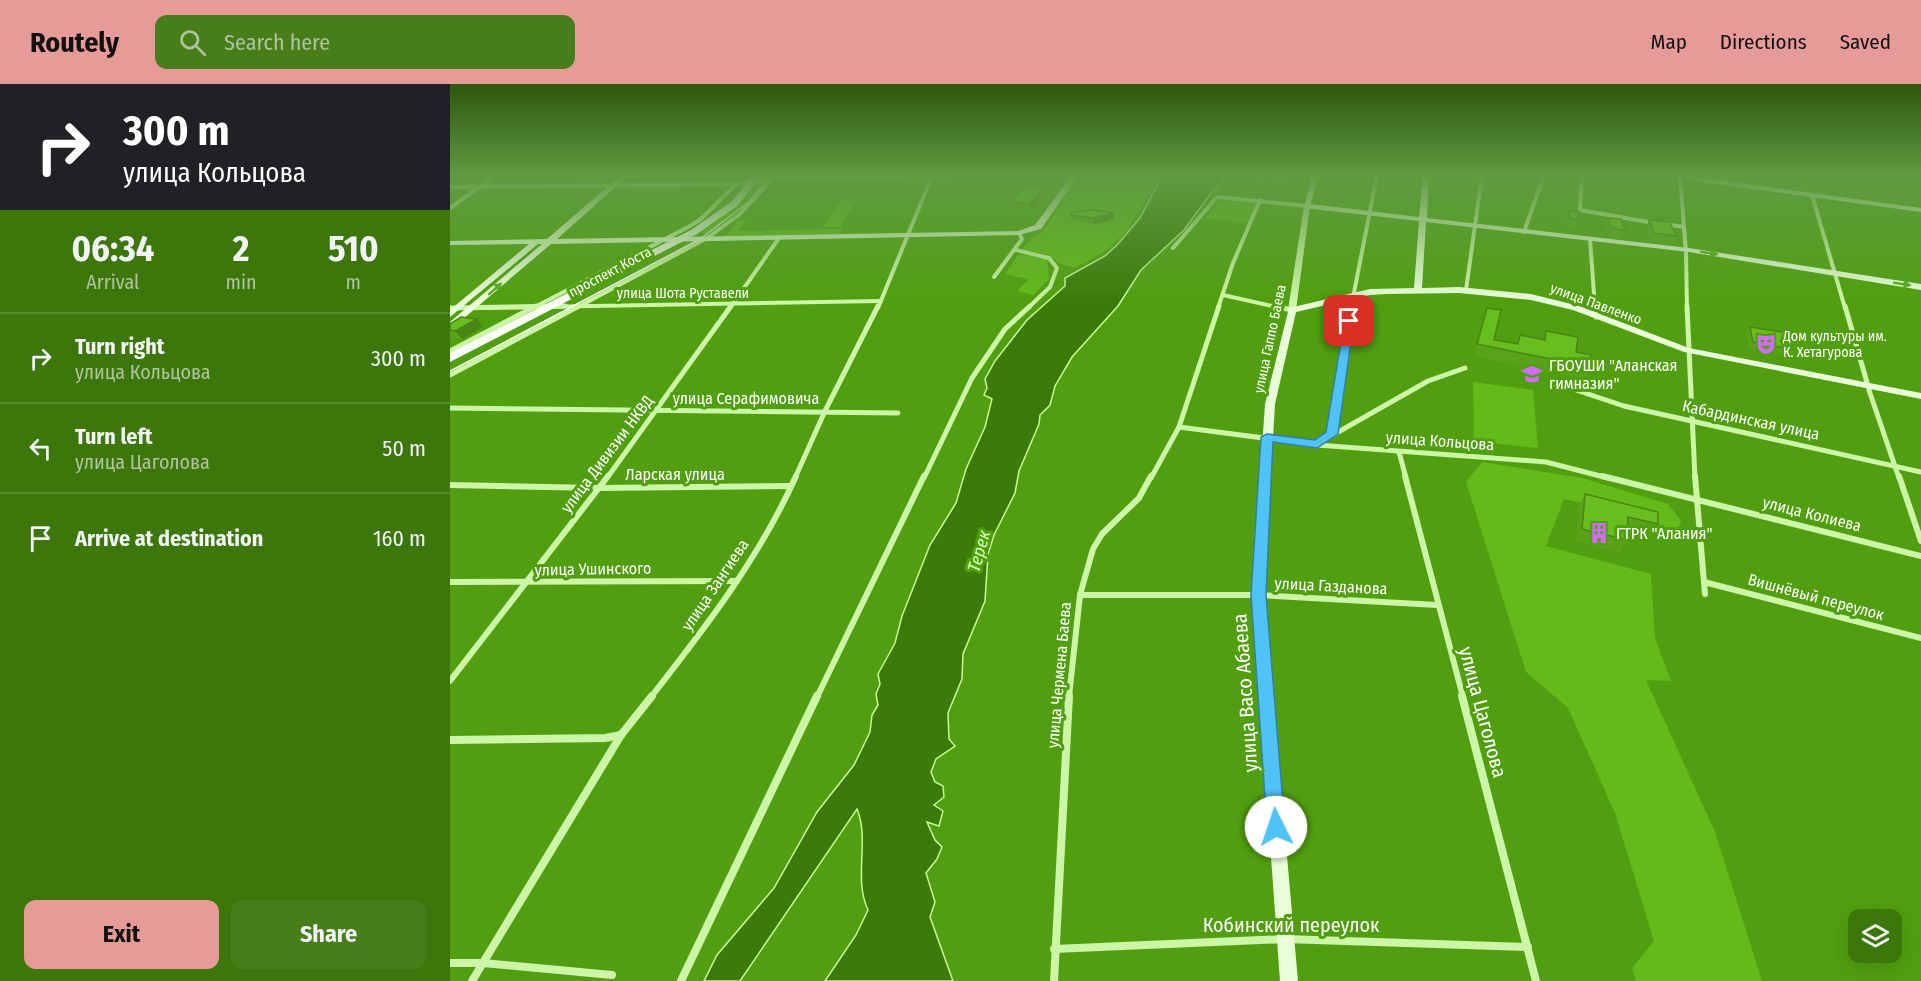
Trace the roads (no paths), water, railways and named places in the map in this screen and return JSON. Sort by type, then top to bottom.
[{"type":"main road","points":[[450,314],[454,308],[566,217]]},
{"type":"main road","points":[[450,327],[578,217]]},
{"type":"main road","name":"проспект Коста","points":[[450,358],[680,240],[717,217]]},
{"type":"main road","points":[[450,243],[1019,233],[1038,227],[1046,217]]},
{"type":"main road","points":[[1398,217],[1685,250],[1921,287]]},
{"type":"main road","points":[[1418,290],[1422,217]]},
{"type":"main road","name":"улица Павленко","points":[[1292,310],[1370,292],[1466,290],[1546,299],[1687,350],[1921,396]]},
{"type":"main road","name":"улица Гаппо Баева","points":[[1267,437],[1270,404],[1292,310]]},
{"type":"main road","name":"улица Васо Абаева","points":[[1267,437],[1258,595],[1289,981]]},
{"type":"street","points":[[450,351],[703,217]]},
{"type":"street","name":"проспект Коста","points":[[450,375],[706,238],[736,217]]},
{"type":"street","name":"улица Зангиева","points":[[472,981],[621,735],[685,654],[737,582],[781,509],[825,411],[880,302],[916,217]]},
{"type":"street","points":[[1173,248],[1200,217]]},
{"type":"street","name":"улица Чермена Баева","points":[[1054,981],[1070,675],[1080,595],[1096,541],[1114,520],[1130,509],[1139,498],[1179,426],[1233,263],[1253,217]]},
{"type":"street","name":"улица Гаппо Баева","points":[[1292,310],[1305,217]]},
{"type":"street","points":[[1332,434],[1367,217]]},
{"type":"street","points":[[1466,290],[1475,217]]},
{"type":"street","points":[[1524,232],[1529,217]]},
{"type":"street","points":[[1619,217],[1684,227]]},
{"type":"street","points":[[1683,217],[1691,420],[1705,594]]},
{"type":"street","points":[[1818,217],[1869,386],[1921,541]]},
{"type":"street","points":[[994,277],[1016,250],[1022,239],[1019,233]]},
{"type":"street","name":"улица Дивизии НКВД","points":[[450,681],[657,411],[779,237]]},
{"type":"street","points":[[1590,239],[1596,316]]},
{"type":"street","points":[[681,981],[718,900],[972,378],[1005,329],[1055,280],[1057,268],[1055,261],[1050,257],[1016,250]]},
{"type":"street","name":"улица Павленко","points":[[1223,295],[1292,310]]},
{"type":"street","name":"улица Шота Руставели","points":[[454,308],[880,302]]},
{"type":"street","points":[[1317,445],[1332,434],[1428,381],[1465,368]]},
{"type":"street","name":"Кабардинская улица","points":[[1576,390],[1624,406],[1921,472]]},
{"type":"street","name":"улица Серафимовича","points":[[450,408],[898,413]]},
{"type":"street","name":"улица Кольцова","points":[[1179,426],[1317,445],[1546,462],[1696,500]]},
{"type":"street","name":"улица Цаголова","points":[[1399,452],[1536,981]]},
{"type":"street","name":"Ларская улица","points":[[450,485],[598,489],[791,486]]},
{"type":"street","name":"улица Колиева","points":[[1696,500],[1921,556]]},
{"type":"street","name":"улица Ушинского","points":[[450,582],[737,582]]},
{"type":"street","name":"Вишнёвый переулок","points":[[1704,582],[1921,638]]},
{"type":"street","name":"улица Газданова","points":[[1080,595],[1258,595],[1437,605]]},
{"type":"street","points":[[450,740],[605,738],[621,735]]},
{"type":"street","name":"Кобинский переулок","points":[[1054,949],[1285,939],[1528,947]]},
{"type":"street","points":[[450,963],[483,963],[612,975]]},
{"type":"water","name":"Терек","points":[[1194,217],[1184,230],[1141,270],[1118,306],[1072,357],[1055,386],[1050,405],[1040,415],[1039,424],[1019,471],[1015,493],[994,535],[988,554],[985,601],[963,654],[962,679],[948,713],[949,739],[955,746],[936,759],[931,772],[935,782],[943,786],[944,797],[934,805],[943,811],[939,826],[927,822],[935,840],[942,847],[937,859],[926,873],[935,902],[930,917],[953,981],[825,981],[856,935],[868,910],[862,885],[862,833],[857,809],[740,981],[704,981],[717,955],[774,888],[817,812],[854,765],[870,732],[872,715],[878,705],[876,694],[880,684],[878,674],[895,643],[902,616],[930,545],[956,503],[966,469],[985,427],[992,399],[984,395],[987,388],[985,379],[995,361],[1027,320],[1065,286],[1065,278],[1105,256],[1140,218]]},
{"type":"tram line","points":[[450,371],[700,239],[729,217]]},
{"type":"place","name":"Дом культуры им. К. Хетагурова","points":[[1766,344]]},
{"type":"place","name":"ГБОУШИ \"Аланская гимназия\"","points":[[1532,374]]},
{"type":"place","name":"ГТРК \"Алания\"","points":[[1599,533]]}]
